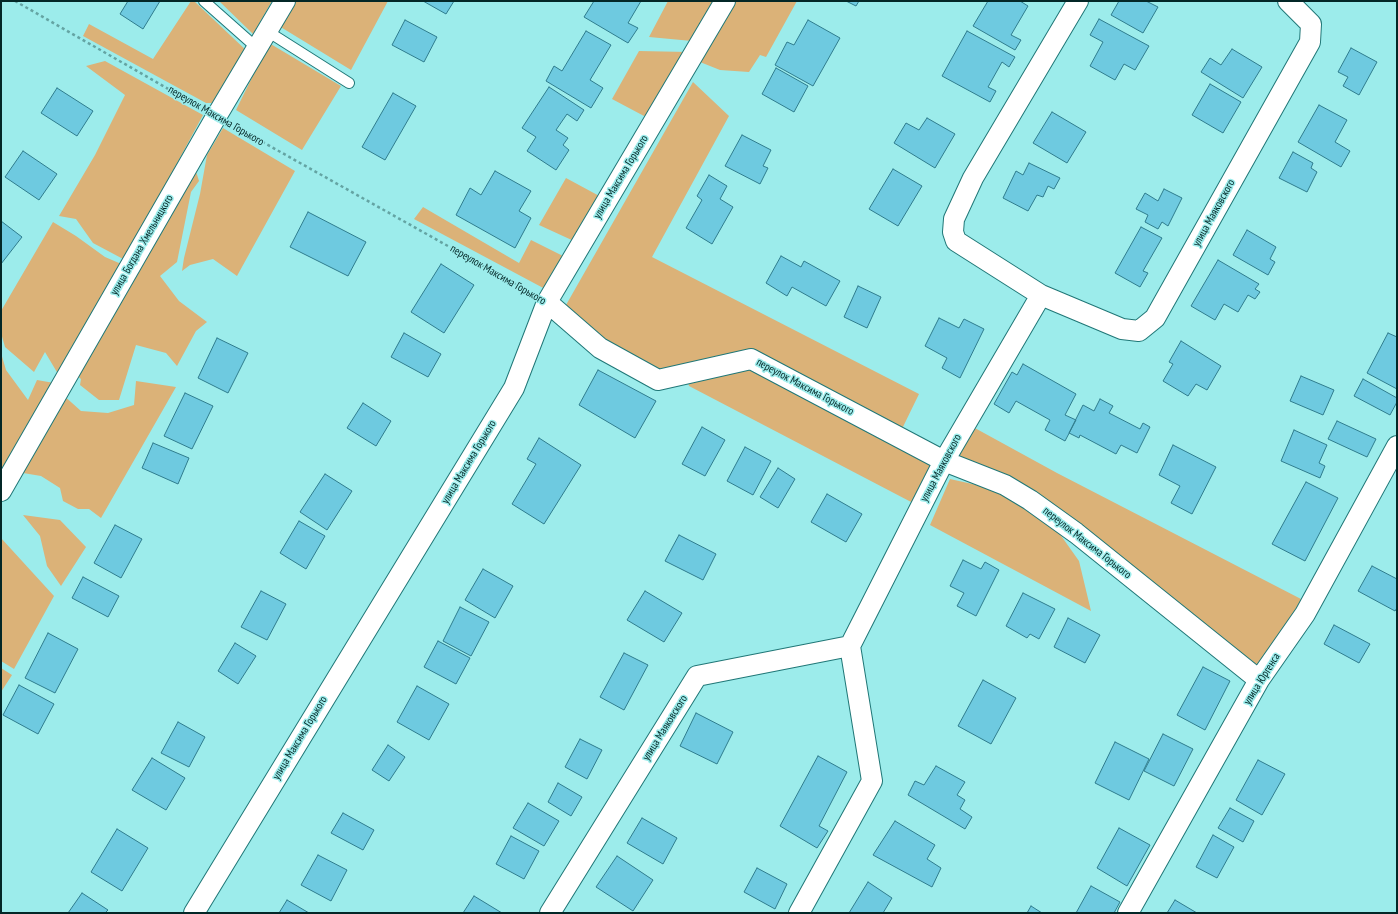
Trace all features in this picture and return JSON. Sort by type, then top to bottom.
[{"type":"street","name":"улица Богдана Хмельницкого","points":[[1,491],[216,117],[285,1]]},
{"type":"street","name":"улица Максима Горького","points":[[194,913],[514,388],[547,302],[725,1]]},
{"type":"street","name":"улица Маяковского","points":[[1078,1],[973,178],[954,219],[953,232],[956,241],[1041,295],[1122,329],[1139,331],[1155,318],[1310,42],[1311,24],[1288,1]]},
{"type":"street","name":"улица Маяковского","points":[[550,913],[697,676],[850,646],[944,461],[1041,295]]},
{"type":"street","name":"переулок Максима Горького","points":[[547,302],[600,348],[658,380],[751,359],[944,461],[1005,485],[1030,500],[1076,533],[1259,680]]},
{"type":"street","name":"улица Юргенса","points":[[1128,913],[1259,680],[1305,614],[1397,446]]},
{"type":"street","points":[[799,913],[872,781],[850,646]]},
{"type":"lane","points":[[204,1],[257,48]]},
{"type":"lane","points":[[267,31],[349,83]]},
{"type":"path","name":"переулок Максима Горького","points":[[15,1],[216,117],[547,302]]},
{"type":"shaded area","points":[[191,1],[194,1],[249,53],[217,103],[206,103],[83,36],[89,24],[153,59]]},
{"type":"shaded area","points":[[219,1],[272,1],[253,34]]},
{"type":"shaded area","points":[[294,1],[388,1],[351,70],[279,26]]},
{"type":"shaded area","points":[[668,1],[714,1],[692,41],[649,37]]},
{"type":"shaded area","points":[[736,1],[797,1],[766,57],[760,55],[749,72],[720,70],[700,62]]},
{"type":"shaded area","points":[[269,43],[341,86],[302,150],[236,110]]},
{"type":"shaded area","points":[[639,51],[688,52],[657,112],[644,116],[612,99]]},
{"type":"shaded area","points":[[105,61],[203,115],[125,260],[93,243],[76,219],[59,216],[95,155],[125,95],[86,66]]},
{"type":"shaded area","points":[[693,82],[729,116],[652,257],[919,394],[900,433],[754,352],[661,374],[611,347],[566,305]]},
{"type":"shaded area","points":[[223,128],[295,171],[237,276],[213,259],[190,265],[182,271],[200,194],[207,155]]},
{"type":"shaded area","points":[[194,165],[199,181],[191,192],[177,262],[160,276],[179,301],[207,322],[196,331],[177,366],[166,353],[136,345],[119,400],[99,400],[80,385],[81,379],[74,373]]},
{"type":"shaded area","points":[[566,178],[603,198],[576,242],[539,225]]},
{"type":"shaded area","points":[[423,207],[519,263],[531,240],[565,257],[547,290],[414,219]]},
{"type":"shaded area","points":[[53,222],[76,236],[105,257],[126,266],[61,379],[45,352],[34,372],[5,347],[1,333],[1,311]]},
{"type":"shaded area","points":[[1,353],[6,370],[28,400],[37,380],[54,383],[1,478]]},
{"type":"shaded area","points":[[759,366],[935,458],[913,503],[689,386],[688,382]]},
{"type":"shaded area","points":[[136,381],[176,387],[101,518],[89,509],[78,509],[63,501],[60,488],[41,476],[17,472],[62,394],[81,411],[108,413],[134,405]]},
{"type":"shaded area","points":[[973,427],[1057,473],[1301,599],[1282,639],[1262,669],[1016,479],[953,458]]},
{"type":"shaded area","points":[[950,479],[999,490],[1057,530],[1079,561],[1091,611],[930,525]]},
{"type":"shaded area","points":[[23,515],[60,520],[86,547],[61,586],[47,566],[40,536]]},
{"type":"shaded area","points":[[1,538],[54,596],[14,669],[1,661]]},
{"type":"shaded area","points":[[1,668],[12,675],[1,692]]},
{"type":"building","points":[[128,1],[160,1],[143,29],[120,14]]},
{"type":"building","points":[[423,1],[454,1],[446,14]]},
{"type":"building","points":[[594,1],[641,1],[628,23],[638,28],[628,43],[584,17]]},
{"type":"building","points":[[846,1],[859,1],[856,6]]},
{"type":"building","points":[[988,1],[1020,1],[1028,6],[1011,35],[1021,40],[1015,50],[973,26]]},
{"type":"building","points":[[1119,1],[1146,1],[1158,7],[1143,33],[1111,15]]},
{"type":"building","points":[[1099,19],[1149,46],[1135,70],[1124,64],[1115,80],[1090,66],[1103,42],[1090,35]]},
{"type":"building","points":[[405,20],[437,37],[424,62],[392,45]]},
{"type":"building","points":[[808,20],[840,38],[813,86],[775,65],[787,42],[794,45]]},
{"type":"building","points":[[586,31],[611,45],[590,80],[603,88],[591,108],[546,81],[554,66],[562,71]]},
{"type":"building","points":[[967,31],[1015,57],[1009,67],[1002,62],[988,87],[996,91],[990,102],[942,76]]},
{"type":"building","points":[[1351,48],[1377,62],[1359,95],[1343,86],[1348,77],[1338,72]]},
{"type":"building","points":[[1232,49],[1262,67],[1243,98],[1201,72],[1210,58],[1221,65]]},
{"type":"building","points":[[776,68],[808,86],[794,112],[762,94]]},
{"type":"building","points":[[1210,84],[1241,102],[1223,133],[1192,115]]},
{"type":"building","points":[[549,87],[584,110],[577,121],[567,114],[556,130],[568,138],[563,145],[569,150],[556,170],[527,151],[536,137],[522,128]]},
{"type":"building","points":[[57,88],[93,111],[77,136],[41,113]]},
{"type":"building","points":[[393,93],[416,106],[385,160],[362,147]]},
{"type":"building","points":[[1319,105],[1347,120],[1335,142],[1350,151],[1341,167],[1298,142]]},
{"type":"building","points":[[1052,112],[1086,132],[1067,163],[1033,143]]},
{"type":"building","points":[[927,118],[955,134],[935,168],[894,143],[906,123],[919,130]]},
{"type":"building","points":[[742,135],[771,150],[763,166],[768,168],[760,184],[725,166]]},
{"type":"building","points":[[23,151],[57,174],[39,200],[5,177]]},
{"type":"building","points":[[1293,152],[1313,163],[1311,168],[1317,172],[1307,192],[1279,178]]},
{"type":"building","points":[[1029,163],[1060,178],[1054,189],[1048,186],[1043,197],[1037,195],[1028,211],[1003,198],[1016,171],[1023,175]]},
{"type":"building","points":[[893,169],[922,186],[898,226],[869,209]]},
{"type":"building","points":[[495,171],[531,191],[519,211],[531,218],[515,248],[456,215],[470,188],[481,195]]},
{"type":"building","points":[[709,175],[727,186],[720,199],[733,207],[712,244],[686,228],[702,200],[697,196]]},
{"type":"building","points":[[1164,189],[1182,198],[1168,226],[1162,222],[1158,229],[1145,222],[1148,215],[1136,209],[1145,193],[1158,201]]},
{"type":"building","points":[[308,212],[366,242],[348,276],[290,247]]},
{"type":"building","points":[[1,221],[22,237],[1,264]]},
{"type":"building","points":[[1141,227],[1162,238],[1143,271],[1148,273],[1140,287],[1115,273]]},
{"type":"building","points":[[1247,230],[1276,247],[1270,259],[1275,262],[1268,275],[1233,255]]},
{"type":"building","points":[[781,256],[801,267],[804,261],[840,281],[826,306],[792,287],[787,296],[766,283]]},
{"type":"building","points":[[1218,260],[1259,284],[1255,289],[1260,292],[1255,299],[1248,295],[1238,312],[1224,304],[1215,320],[1191,306]]},
{"type":"building","points":[[441,264],[474,285],[444,333],[411,312]]},
{"type":"building","points":[[858,286],[881,297],[867,328],[844,317]]},
{"type":"building","points":[[939,318],[959,328],[964,319],[984,329],[960,378],[942,368],[947,358],[925,346]]},
{"type":"building","points":[[404,333],[441,354],[428,377],[391,357]]},
{"type":"building","points":[[1388,333],[1397,337],[1397,389],[1367,373]]},
{"type":"building","points":[[217,338],[248,353],[228,393],[198,378]]},
{"type":"building","points":[[1181,341],[1221,366],[1207,390],[1196,384],[1188,396],[1163,381],[1173,364],[1169,362]]},
{"type":"building","points":[[1023,364],[1076,394],[1065,415],[1076,420],[1065,441],[1045,430],[1050,420],[1016,401],[1009,413],[994,404],[1012,372],[1017,375]]},
{"type":"building","points":[[598,370],[656,401],[635,438],[579,405]]},
{"type":"building","points":[[1301,376],[1334,390],[1323,415],[1290,401]]},
{"type":"building","points":[[1363,379],[1397,398],[1397,402],[1390,415],[1354,396]]},
{"type":"building","points":[[185,393],[213,406],[192,449],[164,436]]},
{"type":"building","points":[[1100,399],[1113,406],[1109,413],[1140,429],[1143,423],[1150,427],[1137,453],[1121,445],[1116,454],[1080,435],[1079,438],[1069,433],[1083,405],[1094,411]]},
{"type":"building","points":[[363,403],[391,421],[376,446],[347,428]]},
{"type":"building","points":[[1337,421],[1376,439],[1367,457],[1328,439]]},
{"type":"building","points":[[702,427],[725,440],[705,476],[682,464]]},
{"type":"building","points":[[1294,430],[1327,445],[1319,463],[1325,466],[1320,478],[1281,461]]},
{"type":"building","points":[[539,438],[581,465],[544,524],[512,504],[536,464],[527,459]]},
{"type":"building","points":[[153,443],[189,458],[178,484],[142,468]]},
{"type":"building","points":[[1173,445],[1216,467],[1192,514],[1171,503],[1180,486],[1159,475]]},
{"type":"building","points":[[745,447],[771,461],[753,495],[727,481]]},
{"type":"building","points":[[778,468],[795,479],[778,508],[760,497]]},
{"type":"building","points":[[325,474],[352,491],[327,530],[300,512]]},
{"type":"building","points":[[1306,482],[1338,498],[1305,561],[1272,544]]},
{"type":"building","points":[[827,494],[862,514],[846,542],[811,522]]},
{"type":"building","points":[[299,521],[325,536],[306,569],[280,553]]},
{"type":"building","points":[[115,525],[142,539],[121,578],[94,563]]},
{"type":"building","points":[[679,535],[716,554],[703,580],[665,561]]},
{"type":"building","points":[[963,560],[981,569],[985,562],[999,570],[976,616],[957,606],[964,593],[950,586]]},
{"type":"building","points":[[1372,566],[1397,579],[1397,608],[1395,611],[1358,591]]},
{"type":"building","points":[[483,569],[513,586],[495,618],[465,600]]},
{"type":"building","points":[[83,577],[119,596],[108,617],[72,598]]},
{"type":"building","points":[[261,591],[286,604],[267,640],[241,627]]},
{"type":"building","points":[[645,591],[682,613],[664,642],[627,620]]},
{"type":"building","points":[[1023,593],[1055,609],[1039,639],[1030,634],[1027,638],[1006,626]]},
{"type":"building","points":[[460,607],[489,622],[471,656],[443,641]]},
{"type":"building","points":[[1068,618],[1100,635],[1085,663],[1054,647]]},
{"type":"building","points":[[1334,625],[1370,644],[1359,663],[1324,644]]},
{"type":"building","points":[[48,633],[78,649],[55,693],[25,678]]},
{"type":"building","points":[[438,641],[470,658],[456,684],[424,667]]},
{"type":"building","points":[[235,643],[256,656],[238,684],[218,671]]},
{"type":"building","points":[[624,653],[648,665],[624,710],[600,697]]},
{"type":"building","points":[[1203,667],[1230,681],[1205,730],[1177,715]]},
{"type":"building","points":[[983,680],[1016,698],[991,744],[958,726]]},
{"type":"building","points":[[19,685],[54,704],[38,734],[3,715]]},
{"type":"building","points":[[417,686],[449,704],[429,740],[397,722]]},
{"type":"building","points":[[696,713],[733,732],[717,764],[680,746]]},
{"type":"building","points":[[178,722],[205,737],[189,767],[161,753]]},
{"type":"building","points":[[1163,734],[1193,749],[1174,786],[1144,771]]},
{"type":"building","points":[[580,739],[602,750],[587,779],[565,767]]},
{"type":"building","points":[[1115,742],[1149,759],[1129,800],[1095,783]]},
{"type":"building","points":[[388,745],[405,757],[389,781],[372,770]]},
{"type":"building","points":[[818,756],[847,772],[819,826],[828,831],[817,848],[780,826]]},
{"type":"building","points":[[152,758],[185,778],[166,810],[132,790]]},
{"type":"building","points":[[1258,760],[1285,774],[1262,815],[1236,800]]},
{"type":"building","points":[[936,766],[965,782],[957,795],[965,800],[960,809],[972,817],[965,829],[908,795],[915,781],[924,785]]},
{"type":"building","points":[[558,783],[582,797],[571,816],[548,802]]},
{"type":"building","points":[[528,803],[559,821],[544,846],[513,828]]},
{"type":"building","points":[[1230,808],[1254,821],[1243,842],[1218,828]]},
{"type":"building","points":[[343,813],[374,830],[363,850],[331,833]]},
{"type":"building","points":[[642,818],[677,838],[663,864],[627,843]]},
{"type":"building","points":[[895,821],[935,845],[927,859],[941,868],[932,887],[873,855]]},
{"type":"building","points":[[1119,828],[1150,845],[1127,886],[1097,868]]},
{"type":"building","points":[[117,829],[148,848],[122,891],[91,872]]},
{"type":"building","points":[[1213,835],[1234,847],[1217,878],[1196,867]]},
{"type":"building","points":[[511,836],[539,851],[524,879],[496,864]]},
{"type":"building","points":[[318,855],[347,870],[331,901],[301,885]]},
{"type":"building","points":[[617,856],[653,880],[633,911],[596,887]]},
{"type":"building","points":[[757,868],[787,884],[775,909],[744,892]]},
{"type":"building","points":[[868,882],[892,898],[883,913],[849,913]]},
{"type":"building","points":[[1091,886],[1120,902],[1114,913],[1076,913]]},
{"type":"building","points":[[82,893],[108,910],[105,913],[68,913]]},
{"type":"building","points":[[474,896],[502,913],[463,913]]},
{"type":"building","points":[[287,900],[309,913],[279,913]]},
{"type":"building","points":[[1175,900],[1197,913],[1167,913]]},
{"type":"building","points":[[1031,906],[1042,913],[1027,913]]}]
